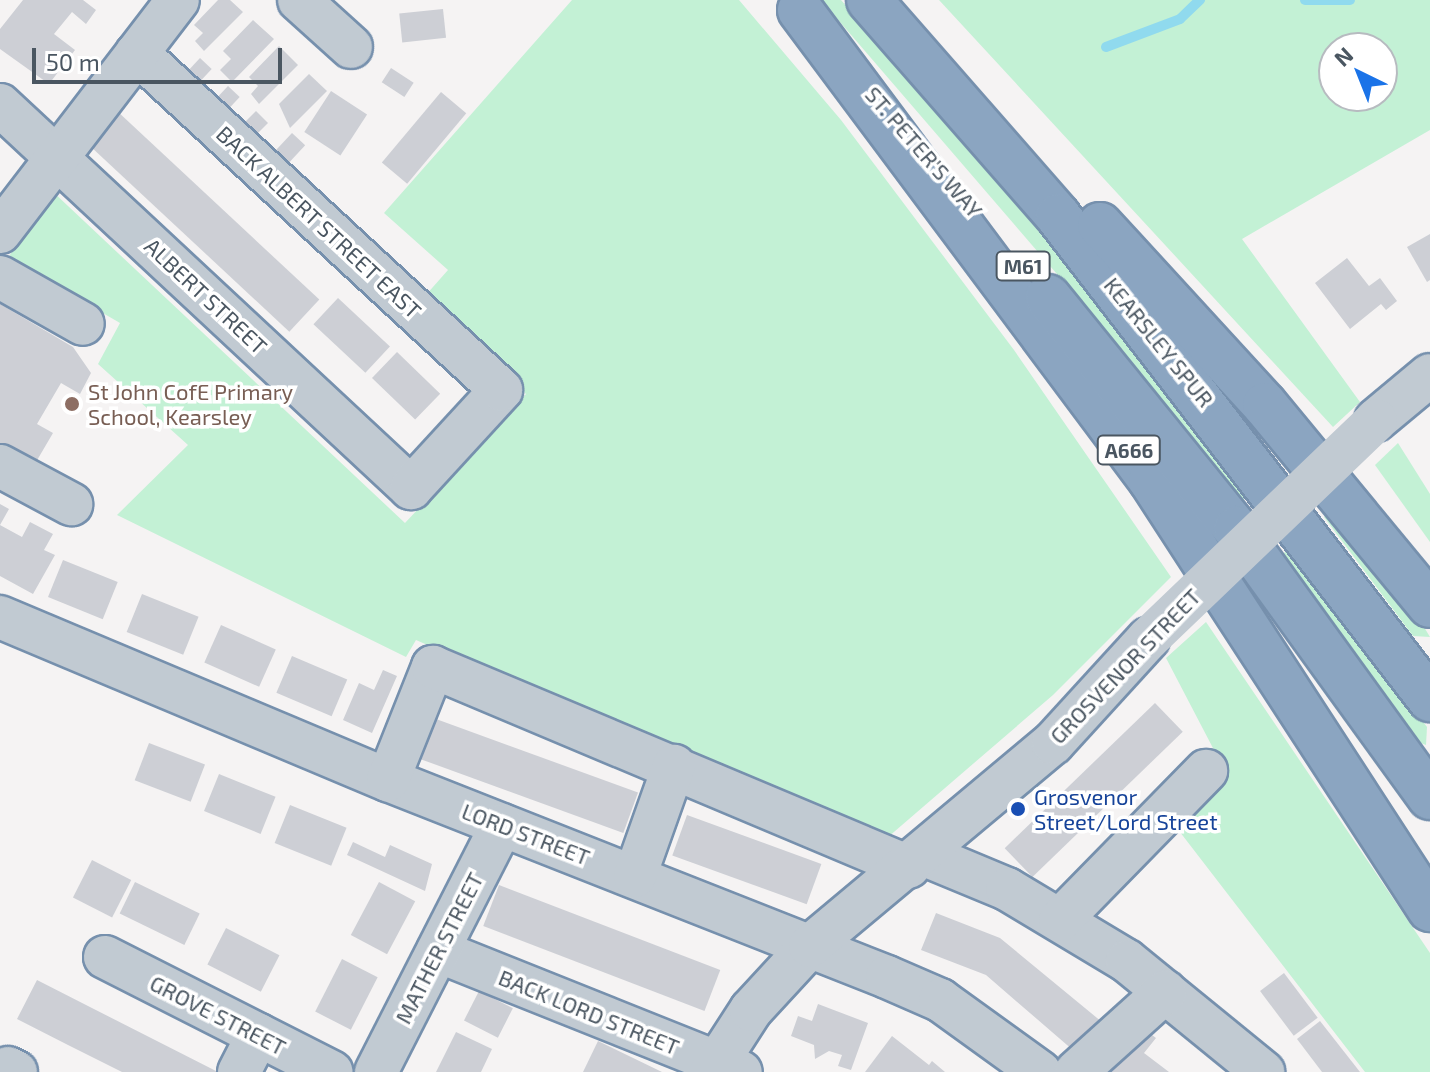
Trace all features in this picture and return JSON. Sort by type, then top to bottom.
[{"type":"highway","points":[[872,0],[1014,132],[1255,394],[1430,605]]},
{"type":"highway","name":"KEARSLEY SPUR","points":[[872,0],[1096,264],[1430,699]]},
{"type":"highway","name":"ST. PETER'S WAY","points":[[796,5],[978,213],[1236,529],[1430,797]]},
{"type":"highway","name":"A666","points":[[796,5],[1151,480],[1430,909]]},
{"type":"street","points":[[0,232],[178,0]]},
{"type":"street","name":"BACK ALBERT STREET EAST","points":[[137,53],[501,390],[411,488]]},
{"type":"street","name":"ALBERT STREET","points":[[0,105],[411,488]]},
{"type":"street","points":[[0,277],[83,324]]},
{"type":"street","name":"GROSVENOR STREET","points":[[723,1069],[751,1010],[810,946],[917,861],[1053,743],[1148,639],[1376,420],[1430,375]]},
{"type":"street","points":[[0,466],[71,504]]},
{"type":"street","name":"LORD STREET","points":[[0,617],[388,780],[940,1000],[1040,1072]]},
{"type":"street","points":[[388,780],[433,667],[917,861],[1007,889],[1060,920],[1165,992],[1263,1072]]},
{"type":"street","points":[[635,876],[674,766]]},
{"type":"street","points":[[1060,920],[1206,771]]},
{"type":"street","name":"MATHER STREET","points":[[376,1072],[502,825]]},
{"type":"street","name":"BACK LORD STREET","points":[[438,951],[723,1069]]},
{"type":"street","name":"GROVE STREET","points":[[105,957],[332,1072]]},
{"type":"street","points":[[1076,1072],[1165,992]]},
{"type":"street","points":[[239,1072],[258,1035]]},
{"type":"green space","points":[[572,0],[739,0],[841,120],[1014,350],[1171,577],[1053,695],[880,844],[416,640],[406,657],[117,515],[188,445],[98,364],[120,323],[8,258],[51,190],[405,523],[526,394],[425,296],[448,270],[384,213]]},
{"type":"green space","points":[[821,0],[841,0],[1067,257],[1253,491],[1241,502],[1075,295]]},
{"type":"green space","points":[[939,0],[1430,0],[1430,130],[1242,239],[1360,402],[1333,427]]},
{"type":"green space","points":[[1398,443],[1430,494],[1430,542],[1375,465]]},
{"type":"green space","points":[[1332,508],[1410,604],[1430,637],[1413,636],[1324,517]]},
{"type":"green space","points":[[1291,546],[1427,727],[1426,745],[1410,739],[1280,557]]},
{"type":"green space","points":[[1206,622],[1430,953],[1430,1072],[1365,1072],[1173,823],[1226,773],[1166,658]]},
{"type":"building","points":[[23,0],[83,0],[96,10],[86,24],[72,12],[54,34],[75,50],[49,84],[0,49],[0,29]]},
{"type":"building","points":[[218,0],[230,0],[243,12],[204,51],[195,41],[203,33],[194,25]]},
{"type":"building","points":[[443,9],[446,38],[402,42],[399,14]]},
{"type":"building","points":[[253,20],[274,39],[232,82],[220,70],[231,59],[223,51]]},
{"type":"building","points":[[279,46],[298,65],[259,104],[251,94],[258,86],[249,77]]},
{"type":"building","points":[[200,58],[212,69],[194,88],[182,77]]},
{"type":"building","points":[[391,68],[414,83],[404,97],[382,82]]},
{"type":"building","points":[[309,74],[327,91],[290,128],[279,104]]},
{"type":"building","points":[[228,86],[240,97],[223,115],[211,104]]},
{"type":"building","points":[[331,91],[367,114],[340,156],[304,132]]},
{"type":"building","points":[[441,92],[466,113],[407,184],[382,162]]},
{"type":"building","points":[[116,110],[319,300],[289,332],[86,142]]},
{"type":"building","points":[[256,111],[268,123],[250,141],[238,129]]},
{"type":"building","points":[[292,133],[305,145],[282,170],[269,158]]},
{"type":"building","points":[[1430,234],[1430,280],[1427,282],[1407,247]]},
{"type":"building","points":[[1347,258],[1369,286],[1380,278],[1397,301],[1386,310],[1381,304],[1350,329],[1315,283]]},
{"type":"building","points":[[338,298],[390,346],[365,373],[313,324]]},
{"type":"building","points":[[0,304],[73,347],[91,373],[80,394],[61,383],[37,424],[53,433],[36,462],[0,447]]},
{"type":"building","points":[[397,352],[440,394],[415,420],[372,378]]},
{"type":"building","points":[[0,504],[9,509],[0,525]]},
{"type":"building","points":[[30,522],[53,534],[44,550],[55,555],[33,594],[0,576],[0,525],[22,537]]},
{"type":"building","points":[[63,560],[118,582],[103,619],[48,597]]},
{"type":"building","points":[[142,594],[199,617],[183,655],[127,632]]},
{"type":"building","points":[[221,625],[276,649],[259,687],[204,662]]},
{"type":"building","points":[[292,656],[347,679],[332,716],[276,693]]},
{"type":"building","points":[[383,670],[397,676],[372,733],[343,720],[359,683],[374,690]]},
{"type":"building","points":[[1155,703],[1183,732],[1032,877],[1005,848]]},
{"type":"building","points":[[436,719],[638,793],[623,833],[421,759]]},
{"type":"building","points":[[149,743],[205,765],[191,802],[135,780]]},
{"type":"building","points":[[219,774],[276,797],[261,834],[204,811]]},
{"type":"building","points":[[290,805],[347,828],[331,866],[275,843]]},
{"type":"building","points":[[687,815],[821,864],[807,904],[672,855]]},
{"type":"building","points":[[353,842],[385,857],[390,845],[432,864],[425,891],[347,855]]},
{"type":"building","points":[[92,860],[131,880],[112,917],[73,897]]},
{"type":"building","points":[[135,882],[200,914],[184,945],[120,913]]},
{"type":"building","points":[[379,882],[415,901],[387,954],[351,935]]},
{"type":"building","points":[[499,885],[720,970],[704,1011],[483,926]]},
{"type":"building","points":[[936,913],[1000,938],[1108,1027],[1074,1051],[986,975],[921,950]]},
{"type":"building","points":[[226,928],[279,955],[261,992],[207,965]]},
{"type":"building","points":[[342,959],[378,977],[351,1030],[315,1012]]},
{"type":"building","points":[[1284,973],[1318,1018],[1294,1036],[1260,991]]},
{"type":"building","points":[[37,980],[218,1072],[122,1072],[68,1045],[17,1019]]},
{"type":"building","points":[[479,991],[513,1008],[498,1038],[464,1020]]},
{"type":"building","points":[[818,1004],[868,1023],[851,1070],[838,1066],[842,1055],[829,1051],[815,1059],[814,1045],[791,1036],[798,1016],[812,1021]]},
{"type":"building","points":[[1320,1021],[1360,1072],[1322,1072],[1297,1039]]},
{"type":"building","points":[[1144,1029],[1156,1038],[1144,1053],[1169,1072],[1095,1072]]},
{"type":"building","points":[[456,1032],[492,1049],[481,1072],[436,1072]]},
{"type":"building","points":[[892,1036],[929,1065],[932,1061],[945,1072],[865,1072]]},
{"type":"building","points":[[598,1041],[662,1072],[583,1072]]},
{"type":"waterway","points":[[1106,47],[1180,19],[1200,0]]},
{"type":"waterway","points":[[1305,0],[1350,0]]},
{"type":"place","name":"St John CofE Primary School, Kearsley","points":[[72,404]]},
{"type":"place","name":"Grosvenor Street/Lord Street","points":[[1018,809]]}]
